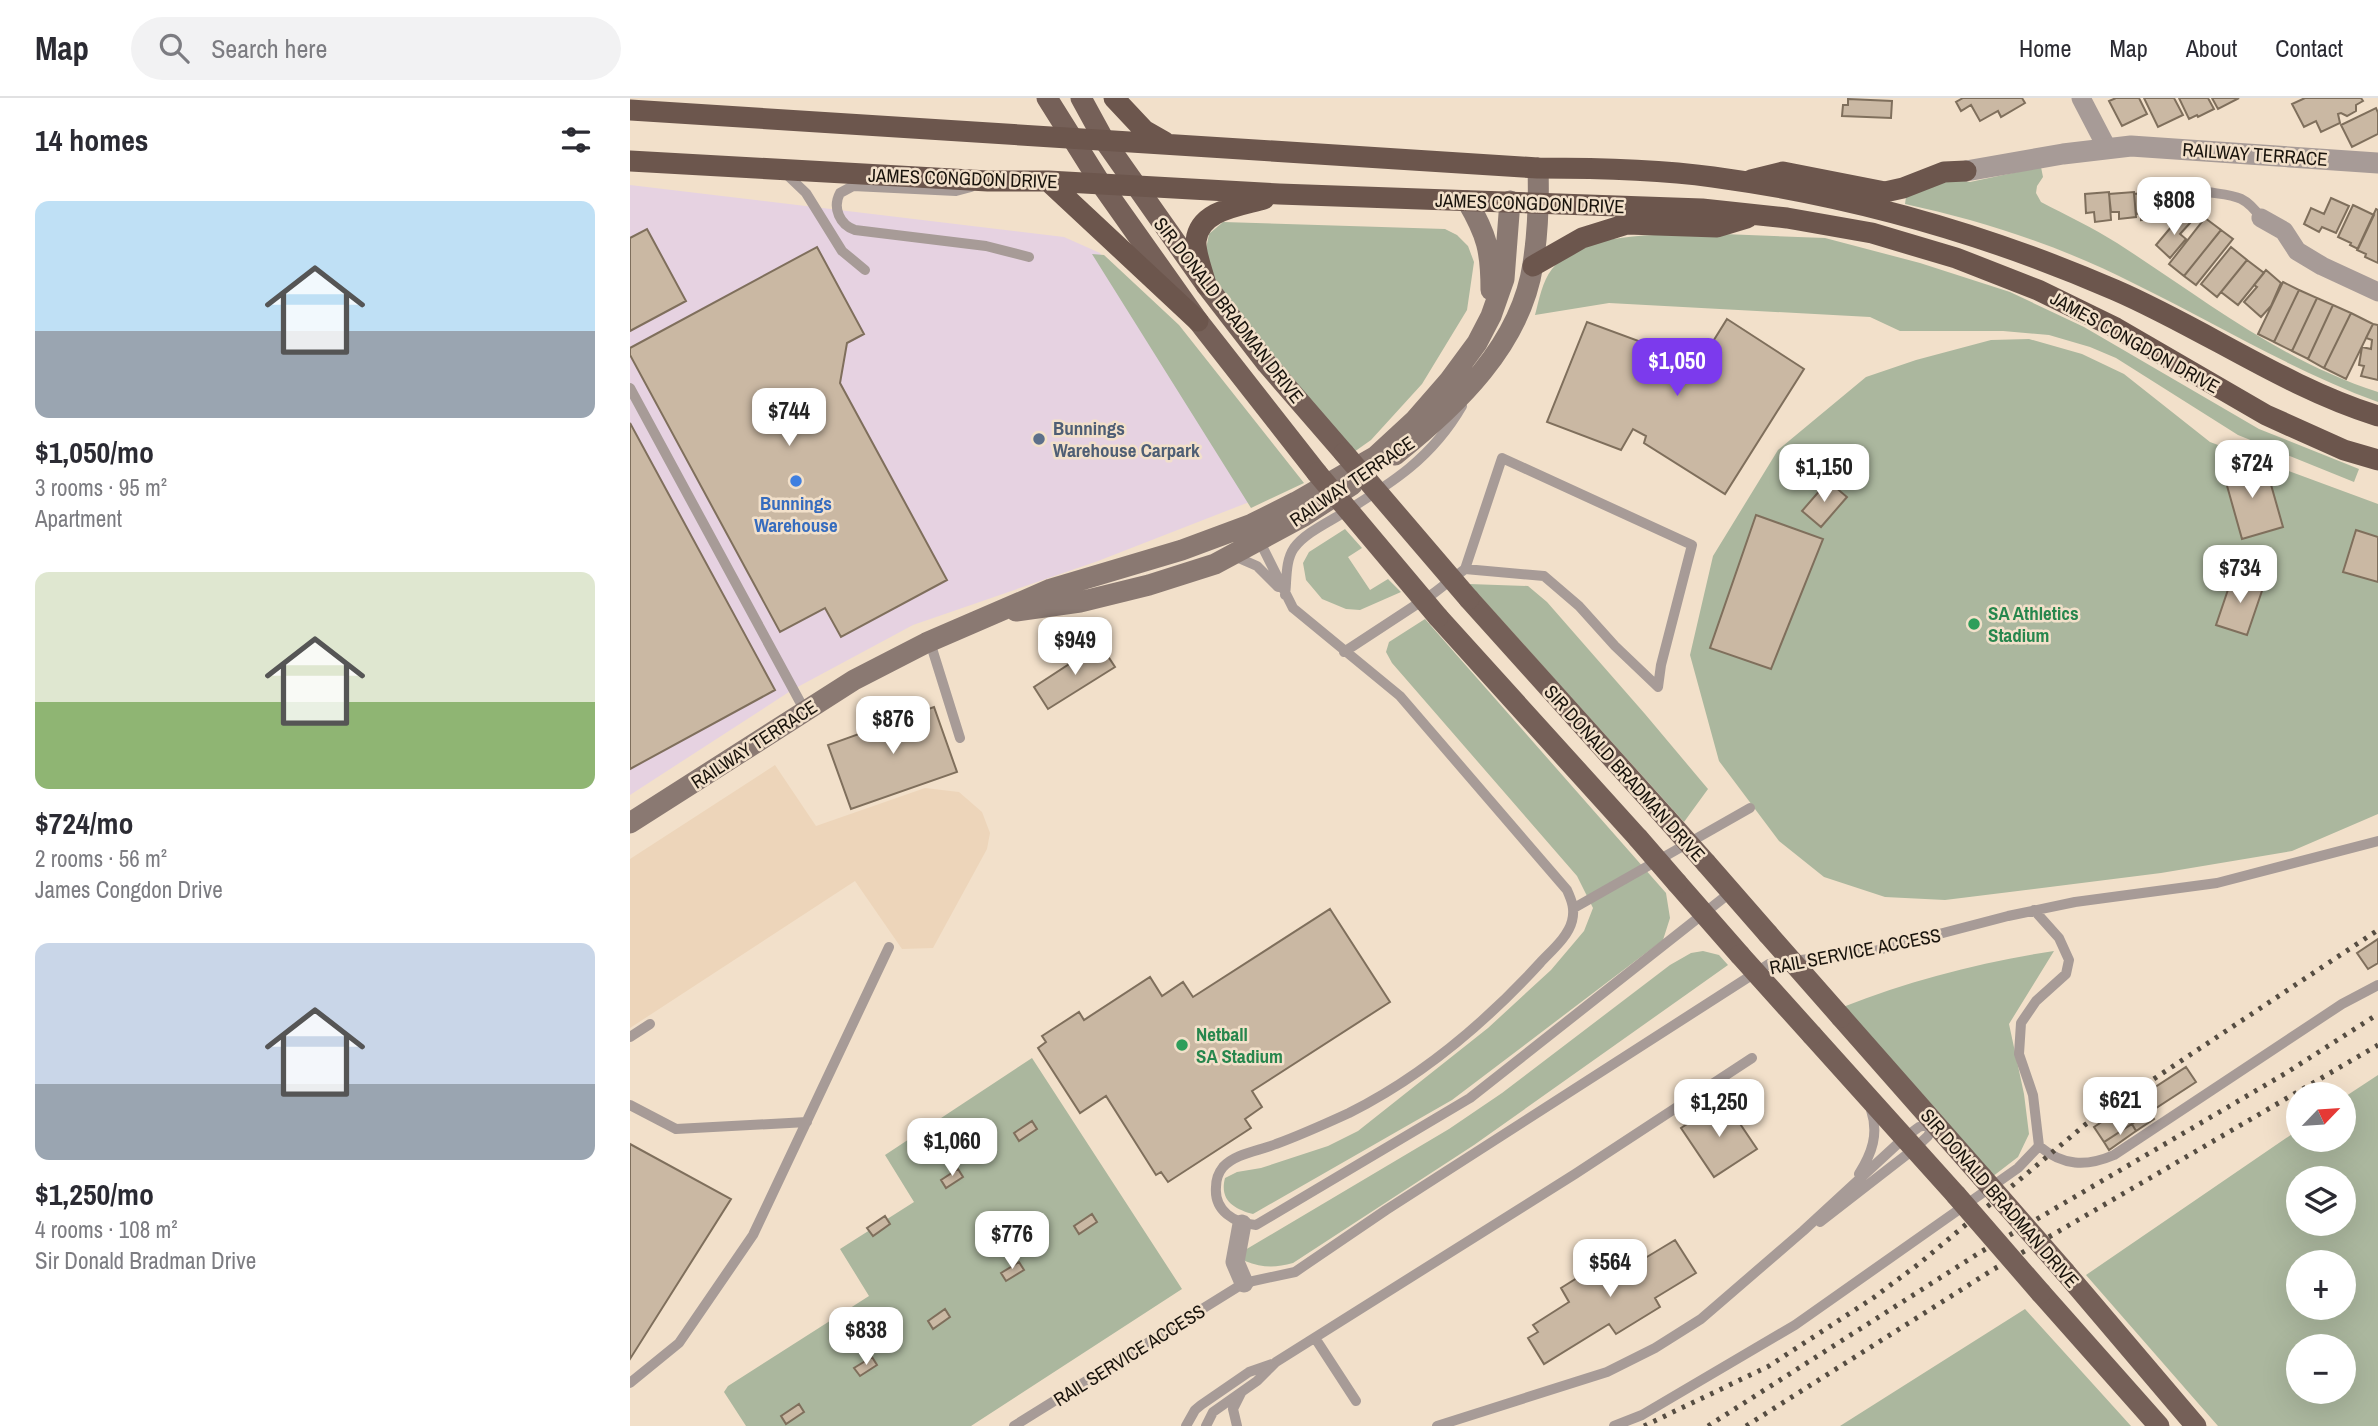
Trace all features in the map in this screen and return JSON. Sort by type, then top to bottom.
[{"type":"highway","points":[[1114,98],[1144,130],[1168,144]]},
{"type":"highway","name":"JAMES CONGDON DRIVE","points":[[630,110],[1515,166],[1592,168],[1742,182],[1875,207],[1959,230],[2039,258],[2118,291],[2270,370],[2349,407],[2378,416]]},
{"type":"highway","name":"JAMES CONGDON DRIVE","points":[[630,161],[988,181],[1048,181],[1279,194],[1702,209],[1872,233],[1956,258],[2038,290],[2116,328],[2266,415],[2344,450],[2378,460]]},
{"type":"highway","points":[[1510,201],[1515,166]]},
{"type":"highway","points":[[1742,182],[1783,172],[1885,191],[1903,188],[1944,172],[1966,171]]},
{"type":"highway","points":[[1048,181],[1198,321]]},
{"type":"highway","points":[[1206,285],[1196,242],[1201,226],[1216,213],[1279,194]]},
{"type":"highway","points":[[1533,266],[1582,238],[1627,224],[1717,227],[1756,215]]},
{"type":"main road","name":"SIR DONALD BRADMAN DRIVE","points":[[1047,98],[1101,184],[1198,321],[1317,472],[1438,617],[1638,838],[2159,1426]]},
{"type":"main road","name":"SIR DONALD BRADMAN DRIVE","points":[[1081,98],[1104,140],[1206,285],[1267,365],[1469,599],[1982,1177],[2196,1426]]},
{"type":"main road","name":"RAILWAY TERRACE","points":[[630,823],[854,680],[930,642],[1051,590],[1304,516],[1382,466],[1420,436],[1476,381],[1510,334],[1533,266],[1539,203],[1538,167]]},
{"type":"main road","points":[[1467,201],[1483,229],[1491,259],[1490,316]]},
{"type":"main road","name":"RAILWAY TERRACE","points":[[993,613],[1050,608],[1080,602],[1149,585],[1215,564],[1232,555],[1256,532],[1296,502],[1376,456],[1415,420],[1477,343],[1504,279],[1510,201]]},
{"type":"street","points":[[2081,98],[2107,148]]},
{"type":"street","name":"RAILWAY TERRACE","points":[[1966,171],[2107,148],[2161,147],[2378,163]]},
{"type":"street","points":[[2260,218],[2284,232],[2297,251],[2378,292]]},
{"type":"street","points":[[1242,1224],[1236,1262],[1244,1283]]},
{"type":"lane","points":[[783,170],[806,194],[842,251],[865,270]]},
{"type":"lane","points":[[988,181],[956,191],[853,186],[840,193],[836,207],[843,223],[855,230],[986,246],[1029,257]]},
{"type":"lane","points":[[2207,192],[2244,199],[2260,218]]},
{"type":"lane","points":[[1285,595],[1289,559],[1294,547],[1396,480],[1426,456],[1452,423],[1476,381]]},
{"type":"lane","points":[[630,388],[805,711]]},
{"type":"lane","points":[[1345,652],[1434,593],[1465,569],[1502,458],[1692,545],[1658,687],[1615,646],[1579,606],[1544,576],[1465,569]]},
{"type":"lane","points":[[1256,532],[1293,608],[1400,696],[1567,890],[1574,908],[1572,923],[1542,961],[1489,1016],[1444,1053],[1386,1093],[1349,1113],[1273,1145],[1233,1158],[1221,1169],[1216,1182],[1215,1196],[1223,1213],[1242,1224],[1256,1225],[1470,1098],[1731,892]]},
{"type":"lane","points":[[1232,555],[1257,566],[1285,595]]},
{"type":"lane","points":[[930,642],[960,738]]},
{"type":"lane","points":[[1574,908],[1750,808]]},
{"type":"lane","name":"RAIL SERVICE ACCESS","points":[[1014,1426],[1244,1283],[1296,1272],[1398,1202],[1769,964],[1874,951],[2075,902],[2217,883],[2378,841]]},
{"type":"lane","points":[[2034,911],[2059,938],[2069,960],[2066,974],[2036,1000],[2021,1023],[2020,1054],[2033,1095],[2039,1146],[2049,1154],[2075,1164],[2092,1163],[2114,1155],[2342,1004],[2378,985]]},
{"type":"lane","points":[[630,1383],[678,1343],[753,1235],[889,947]]},
{"type":"lane","points":[[630,1037],[650,1024]]},
{"type":"lane","points":[[1186,1426],[1195,1410],[1249,1372],[1276,1362],[1315,1338],[1575,1174],[1752,1058]]},
{"type":"lane","points":[[1849,1189],[1872,1151],[1875,1122],[1866,1095]]},
{"type":"lane","points":[[630,1105],[676,1129],[807,1122]]},
{"type":"lane","points":[[1785,1246],[1878,1179],[1919,1127],[1934,1123]]},
{"type":"lane","points":[[1437,1426],[1607,1372],[1656,1348],[1701,1319],[1849,1189],[1909,1143]]},
{"type":"lane","points":[[1614,1426],[1642,1415],[1795,1325],[2018,1168],[2039,1146]]},
{"type":"lane","points":[[1315,1338],[1356,1401]]},
{"type":"lane","points":[[1206,1426],[1213,1412],[1257,1381],[1276,1362]]},
{"type":"lane","points":[[1237,1426],[1233,1409],[1243,1390]]},
{"type":"shaded area","points":[[630,185],[1064,237],[1100,253],[1257,499],[1098,561],[913,625],[792,690],[630,795]]},
{"type":"shaded area","points":[[775,765],[816,826],[925,788],[959,792],[982,812],[990,833],[987,849],[933,948],[902,949],[855,881],[630,1028],[630,859]]},
{"type":"green space","points":[[2041,167],[2043,177],[2036,193],[2041,202],[2117,243],[2275,346],[2309,364],[2378,392],[2378,402],[2315,376],[2080,258],[1994,227],[1905,204],[1907,190],[1938,176],[1970,182]]},
{"type":"green space","points":[[1223,222],[1445,229],[1457,235],[1468,246],[1474,262],[1467,310],[1422,384],[1371,440],[1354,452],[1213,282],[1206,249],[1209,234]]},
{"type":"green space","points":[[1723,234],[1825,238],[1920,263],[2010,292],[2084,327],[2259,429],[2359,469],[2354,482],[2238,435],[2116,358],[2049,335],[2003,331],[1900,331],[1870,317],[1609,303],[1535,315],[1543,285],[1552,269],[1567,256],[1586,246],[1632,236]]},
{"type":"green space","points":[[1092,254],[1104,255],[1179,325],[1304,483],[1251,508]]},
{"type":"green space","name":"SA Athletics Stadium","points":[[2029,339],[2082,354],[2124,374],[2210,442],[2378,504],[2378,814],[2292,851],[2161,873],[1945,900],[1885,897],[1824,877],[1779,841],[1719,761],[1690,655],[1713,556],[1778,450],[1866,377],[1916,360],[1991,340]]},
{"type":"green space","points":[[1345,529],[1362,548],[1348,557],[1370,590],[1388,579],[1401,592],[1360,610],[1346,609],[1322,599],[1306,580],[1303,563],[1309,552]]},
{"type":"green space","points":[[1469,584],[1528,586],[1547,602],[1708,789],[1684,822]]},
{"type":"green space","points":[[1425,619],[1666,893],[1670,918],[1663,940],[1452,1100],[1253,1214],[1240,1210],[1226,1198],[1225,1178],[1237,1172],[1261,1168],[1328,1146],[1358,1131],[1488,1028],[1551,970],[1584,931],[1593,908],[1577,876],[1392,663],[1386,652],[1389,642]]},
{"type":"green space","points":[[1703,951],[1719,955],[1728,965],[1474,1145],[1293,1263],[1269,1266],[1245,1261],[1245,1250],[1449,1129],[1502,1093],[1670,965],[1691,953]]},
{"type":"green space","points":[[2054,951],[2009,1024],[2024,1094],[2029,1134],[2018,1157],[1992,1177],[1843,1007],[1947,973]]},
{"type":"green space","points":[[1032,1058],[1182,1289],[971,1426],[746,1426],[724,1392],[728,1386],[869,1296],[840,1249],[914,1202],[885,1155]]},
{"type":"green space","points":[[2378,1075],[2378,1426],[2218,1426],[2086,1275],[2286,1138],[2286,1152],[2356,1152],[2356,1089]]},
{"type":"green space","points":[[2025,1309],[2131,1426],[1840,1426]]},
{"type":"building","points":[[1963,98],[2022,98],[2025,103],[2001,117],[1998,111],[1980,121],[1971,105],[1961,111],[1956,102]]},
{"type":"building","points":[[2116,98],[2139,98],[2147,114],[2122,126],[2109,101]]},
{"type":"building","points":[[2144,98],[2174,98],[2183,115],[2158,127]]},
{"type":"building","points":[[2179,98],[2208,98],[2214,109],[2189,119]]},
{"type":"building","points":[[2212,98],[2239,98],[2218,109]]},
{"type":"building","points":[[2305,98],[2361,98],[2363,101],[2356,105],[2356,111],[2347,116],[2338,114],[2340,123],[2321,132],[2316,121],[2304,127],[2292,104]]},
{"type":"building","points":[[1848,99],[1892,101],[1891,118],[1842,116],[1843,105],[1848,105]]},
{"type":"building","points":[[2376,108],[2378,134],[2352,147],[2341,125]]},
{"type":"building","points":[[2178,186],[2181,214],[2157,216],[2154,189]]},
{"type":"building","points":[[2109,192],[2111,220],[2095,222],[2094,212],[2086,213],[2085,194]]},
{"type":"building","points":[[2134,192],[2136,217],[2119,219],[2119,212],[2111,212],[2109,194]]},
{"type":"building","points":[[2154,192],[2157,218],[2141,220],[2141,213],[2136,214],[2134,194]]},
{"type":"building","points":[[2331,198],[2349,206],[2336,233],[2322,227],[2319,232],[2304,224],[2311,208],[2324,214]]},
{"type":"building","points":[[2353,205],[2374,215],[2358,249],[2338,237]]},
{"type":"building","points":[[2376,209],[2378,210],[2378,263],[2357,250]]},
{"type":"building","points":[[2182,214],[2191,222],[2180,234],[2186,239],[2170,258],[2156,245]]},
{"type":"building","points":[[2205,218],[2221,230],[2184,276],[2169,264]]},
{"type":"building","points":[[647,229],[686,301],[630,331],[630,238]]},
{"type":"building","points":[[2221,230],[2233,239],[2196,285],[2184,276]]},
{"type":"building","name":"Bunnings Warehouse","points":[[817,247],[864,334],[847,343],[840,383],[947,580],[841,637],[825,608],[780,632],[630,355],[630,348]]},
{"type":"building","points":[[2231,247],[2247,260],[2217,297],[2201,284]]},
{"type":"building","points":[[2247,260],[2264,273],[2238,305],[2221,292]]},
{"type":"building","points":[[2266,270],[2281,283],[2271,306],[2261,317],[2244,302],[2257,287],[2254,285]]},
{"type":"building","points":[[2283,282],[2299,290],[2274,342],[2258,334]]},
{"type":"building","points":[[2299,290],[2317,298],[2292,351],[2274,342]]},
{"type":"building","points":[[2317,298],[2333,305],[2308,359],[2292,351]]},
{"type":"building","points":[[2333,305],[2351,313],[2324,368],[2308,359]]},
{"type":"building","points":[[2351,313],[2373,324],[2346,379],[2324,368]]},
{"type":"building","points":[[1727,319],[1804,369],[1725,494],[1644,443],[1646,436],[1633,429],[1621,450],[1547,422],[1587,322],[1682,357],[1678,365],[1694,372]]},
{"type":"building","points":[[2373,324],[2378,325],[2378,380],[2361,376],[2364,366],[2359,365],[2362,347],[2371,349],[2372,340],[2366,338]]},
{"type":"building","points":[[630,423],[775,690],[630,769]]},
{"type":"building","points":[[2247,460],[2250,472],[2266,467],[2283,527],[2242,539],[2222,468]]},
{"type":"building","points":[[1828,481],[1847,497],[1821,527],[1802,511]]},
{"type":"building","points":[[1756,515],[1823,539],[1771,669],[1710,648]]},
{"type":"building","points":[[2356,530],[2378,537],[2378,582],[2343,572]]},
{"type":"building","points":[[2233,575],[2264,585],[2247,635],[2216,625]]},
{"type":"building","points":[[1100,644],[1115,667],[1048,709],[1034,687]]},
{"type":"building","points":[[916,701],[920,712],[934,707],[957,772],[851,809],[828,745],[887,724],[882,712]]},
{"type":"building","name":"Netball SA Stadium","points":[[1330,909],[1390,1002],[1252,1091],[1262,1107],[1245,1119],[1251,1128],[1168,1182],[1161,1172],[1156,1175],[1106,1096],[1080,1113],[1038,1048],[1046,1042],[1042,1036],[1079,1012],[1084,1020],[1150,977],[1162,996],[1183,982],[1193,997]]},
{"type":"building","points":[[2378,939],[2378,963],[2368,969],[2357,953]]},
{"type":"building","points":[[2186,1067],[2196,1082],[2104,1142],[2094,1127]]},
{"type":"building","points":[[1724,1100],[1757,1149],[1714,1177],[1681,1128]]},
{"type":"building","points":[[2149,1112],[2154,1119],[2136,1131],[2132,1124]]},
{"type":"building","points":[[1032,1121],[1037,1129],[1019,1141],[1014,1133]]},
{"type":"building","points":[[2132,1124],[2136,1131],[2109,1150],[2104,1142]]},
{"type":"building","points":[[630,1144],[731,1199],[630,1359]]},
{"type":"building","points":[[958,1169],[963,1177],[946,1188],[941,1180]]},
{"type":"building","points":[[1092,1214],[1097,1222],[1079,1234],[1074,1226]]},
{"type":"building","points":[[885,1216],[890,1224],[873,1236],[867,1228]]},
{"type":"building","points":[[1675,1240],[1696,1273],[1655,1298],[1660,1307],[1616,1334],[1609,1324],[1544,1364],[1528,1338],[1538,1332],[1533,1325],[1569,1302],[1561,1288],[1617,1253],[1627,1269]]},
{"type":"building","points":[[1019,1262],[1024,1270],[1006,1281],[1001,1273]]},
{"type":"building","points":[[945,1309],[950,1317],[933,1329],[928,1321]]},
{"type":"building","points":[[872,1357],[877,1365],[860,1376],[854,1368]]},
{"type":"building","points":[[799,1404],[804,1412],[786,1424],[781,1416]]},
{"type":"railway","points":[[1644,1426],[1769,1366],[1873,1298],[1920,1263],[2086,1124],[2378,930]]},
{"type":"railway","points":[[1708,1426],[1979,1253],[2286,1073],[2378,1014]]},
{"type":"railway","points":[[1746,1426],[1994,1269],[2378,1045]]},
{"type":"place","name":"Bunnings Warehouse Carpark","points":[[1039,439]]},
{"type":"place","name":"Bunnings Warehouse","points":[[796,481]]},
{"type":"place","name":"SA Athletics Stadium","points":[[1974,624]]},
{"type":"place","name":"Netball SA Stadium","points":[[1182,1045]]}]
